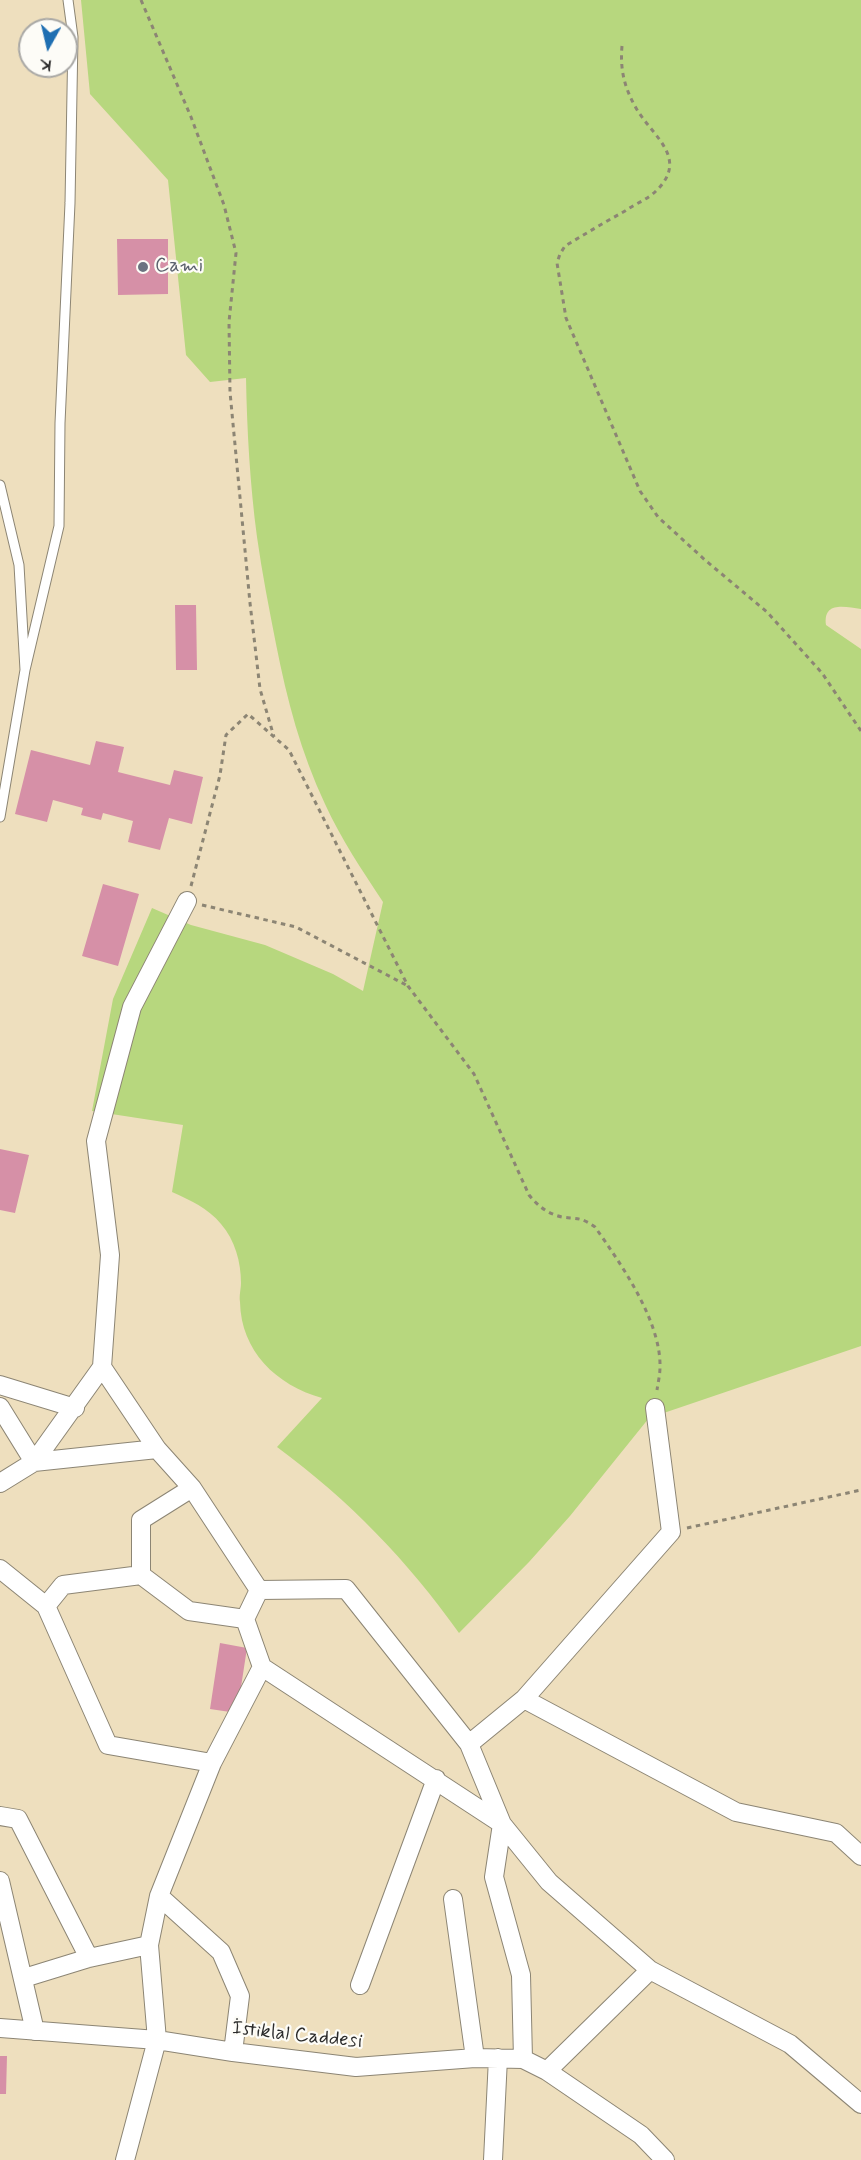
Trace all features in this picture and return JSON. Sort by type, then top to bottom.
[{"type":"street","points":[[0,1483],[34,1462],[75,1408],[102,1367],[110,1255],[96,1141],[132,1007],[188,901]]},
{"type":"street","points":[[102,1367],[157,1449],[192,1488],[259,1590]]},
{"type":"street","points":[[0,1385],[75,1408]]},
{"type":"street","points":[[0,1407],[34,1462]]},
{"type":"street","points":[[469,1744],[524,1699],[671,1532],[655,1408]]},
{"type":"street","points":[[34,1462],[157,1449]]},
{"type":"street","points":[[141,1575],[141,1520],[192,1488]]},
{"type":"street","points":[[0,1569],[46,1606],[108,1745],[212,1763]]},
{"type":"street","points":[[46,1606],[63,1585],[141,1575],[189,1611],[245,1619]]},
{"type":"street","points":[[259,1590],[346,1589],[469,1744],[502,1824],[549,1882],[650,1970],[790,2044],[861,2104]]},
{"type":"street","points":[[259,1590],[245,1619],[262,1667],[502,1824]]},
{"type":"street","points":[[125,2160],[157,2040],[149,1945],[159,1896],[212,1763],[262,1667]]},
{"type":"street","points":[[524,1699],[736,1812],[836,1833],[861,1856]]},
{"type":"street","points":[[360,1985],[436,1779]]},
{"type":"street","points":[[0,1816],[18,1818],[89,1958]]},
{"type":"street","points":[[502,1824],[494,1877],[521,1975],[523,2059]]},
{"type":"street","points":[[0,1881],[35,2031]]},
{"type":"street","points":[[159,1896],[220,1952],[240,1996],[233,2052]]},
{"type":"street","points":[[453,1899],[475,2058]]},
{"type":"street","points":[[24,1978],[89,1958],[149,1945]]},
{"type":"street","points":[[547,2071],[650,1970]]},
{"type":"street","name":"İstiklal Caddesi","points":[[0,2028],[157,2040],[356,2067],[475,2058],[523,2059],[547,2071],[640,2135],[665,2160]]},
{"type":"street","points":[[493,2160],[498,2058]]},
{"type":"lane","points":[[0,817],[4,768],[59,526],[60,423],[67,313],[71,167],[73,37],[68,0]]},
{"type":"lane","points":[[0,485],[19,565],[25,670]]},
{"type":"path","points":[[141,0],[195,128],[224,205],[236,253],[229,322],[230,392],[260,689],[274,739]]},
{"type":"path","points":[[622,46],[621,64],[625,82],[636,109],[669,152],[668,174],[654,192],[565,246],[560,254],[558,273],[566,318],[640,491],[658,517],[767,612],[822,673],[861,731]]},
{"type":"path","points":[[408,986],[296,927],[188,901],[220,775],[226,735],[248,714],[289,750],[408,986],[474,1074],[529,1195],[538,1206],[550,1214],[586,1220],[595,1227],[634,1287],[653,1325],[660,1366],[655,1408]]},
{"type":"path","points":[[671,1532],[861,1490]]},
{"type":"green space","points":[[81,0],[861,0],[861,609],[836,607],[828,612],[826,625],[861,649],[861,1346],[649,1418],[570,1516],[529,1562],[459,1633],[419,1581],[376,1533],[329,1489],[277,1447],[322,1398],[290,1384],[264,1364],[247,1336],[242,1320],[240,1267],[230,1237],[221,1224],[205,1209],[172,1192],[183,1125],[92,1111],[113,999],[152,908],[191,925],[265,945],[333,974],[363,991],[383,902],[331,817],[309,765],[290,706],[276,644],[257,537],[249,458],[246,378],[210,382],[186,355],[168,180],[90,94]]},
{"type":"building","name":"Cami","points":[[117,239],[168,239],[168,294],[118,295]]},
{"type":"building","points":[[175,605],[196,605],[197,670],[176,670]]},
{"type":"building","points":[[96,741],[124,747],[118,772],[170,785],[174,770],[203,777],[192,824],[169,818],[160,850],[128,842],[133,821],[103,813],[101,820],[81,815],[83,808],[53,800],[47,822],[15,814],[31,750],[90,765]]},
{"type":"building","points":[[103,884],[139,894],[118,966],[82,956]]},
{"type":"building","points":[[0,1149],[29,1155],[15,1213],[0,1210]]},
{"type":"building","points":[[220,1643],[247,1648],[237,1713],[210,1709]]},
{"type":"building","points":[[0,2056],[7,2056],[6,2094],[0,2094]]},
{"type":"place","name":"Cami","points":[[143,267]]}]
